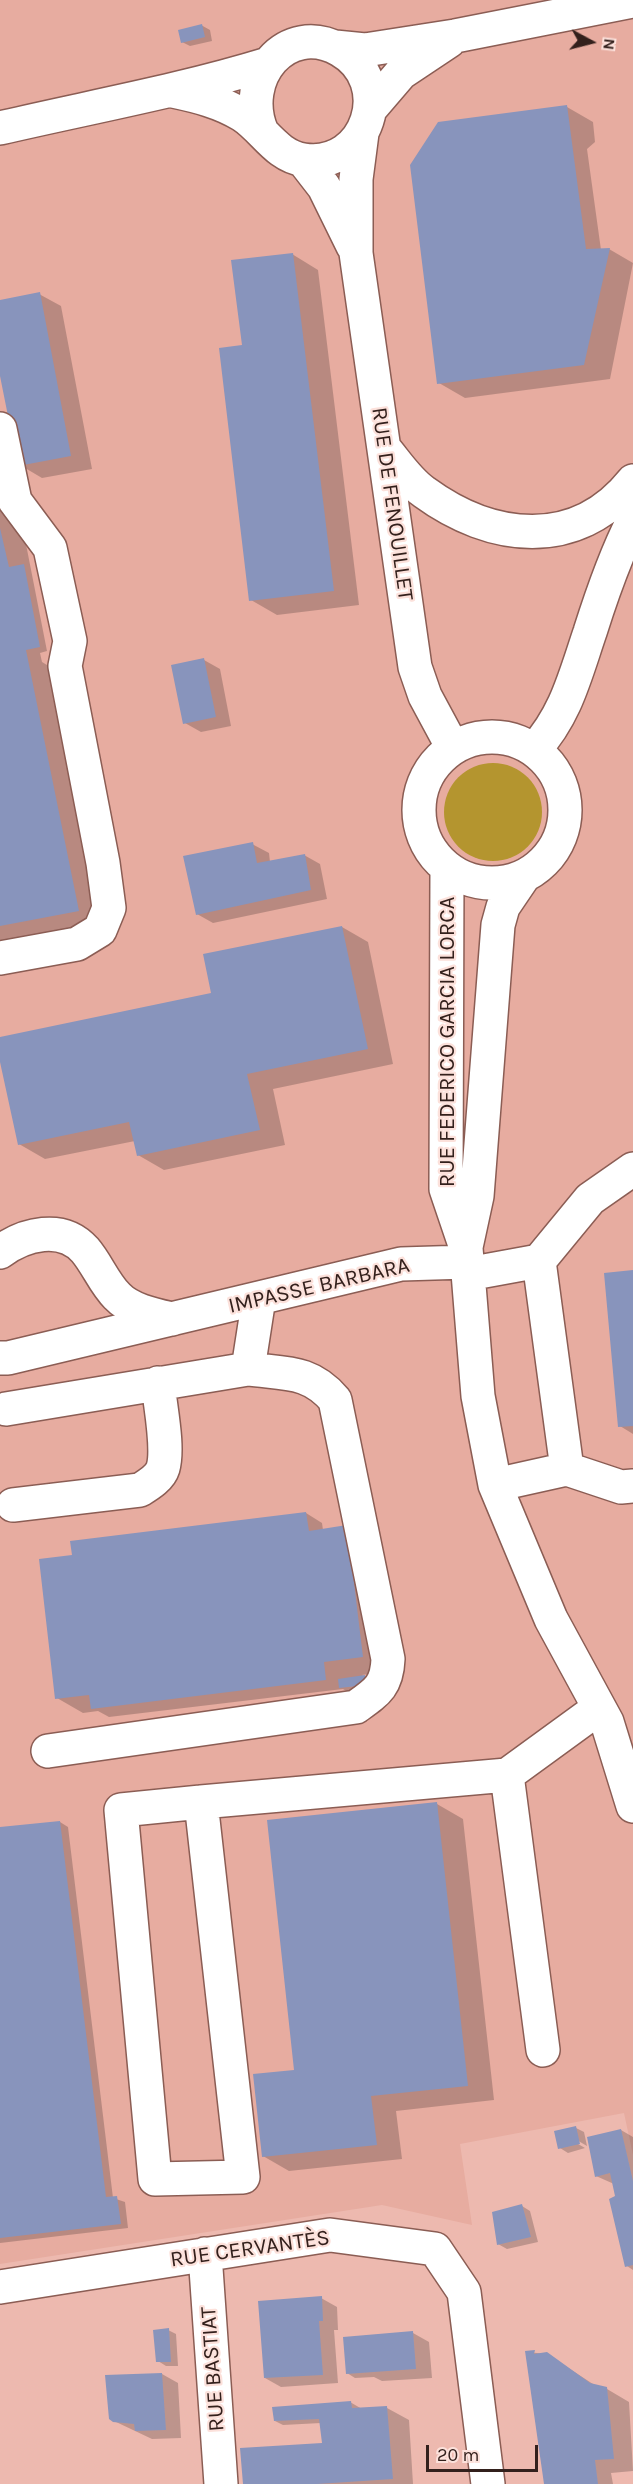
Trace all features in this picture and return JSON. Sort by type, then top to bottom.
[{"type":"street","name":"RUE DE FENOUILLET","points":[[0,128],[173,91],[268,64],[277,55],[299,45],[311,43],[365,50],[455,36],[633,1]]},
{"type":"street","name":"RUE DE FENOUILLET","points":[[173,91],[225,106],[243,116],[275,147],[303,160],[323,160],[343,153],[401,73],[455,36]]},
{"type":"street","name":"RUE DE FENOUILLET","points":[[335,47],[348,55],[367,78],[367,121],[356,179],[356,253],[415,667],[425,696],[453,748]]},
{"type":"street","points":[[262,132],[256,118],[256,90],[268,64]]},
{"type":"street","name":"RUE DE FENOUILLET","points":[[303,160],[324,187],[356,253]]},
{"type":"street","points":[[0,429],[15,501],[50,548],[69,640],[65,666],[103,863],[109,908],[100,930],[77,944],[0,958]]},
{"type":"street","points":[[384,447],[422,491],[457,513],[486,526],[521,533],[562,529],[597,516],[633,481]]},
{"type":"street","points":[[534,750],[549,734],[565,708],[600,600],[633,521]]},
{"type":"street","points":[[494,737],[515,741],[534,750],[545,759],[560,783],[565,809],[560,836],[554,849],[536,869],[524,876],[493,884],[469,879],[447,869],[426,844],[419,823],[419,801],[430,770],[453,748],[473,739],[494,737]]},
{"type":"street","name":"RUE FEDERICO GARCIA LORCA","points":[[447,869],[446,1190],[467,1261],[478,1396],[495,1485],[551,1619],[607,1722],[633,1806]]},
{"type":"street","name":"RUE FEDERICO GARCIA LORCA","points":[[467,1261],[477,1196],[498,925],[504,907],[524,876]]},
{"type":"street","points":[[567,1469],[539,1261],[590,1198],[633,1169]]},
{"type":"street","name":"IMPASSE BARBARA","points":[[0,1252],[15,1240],[33,1236],[67,1236],[84,1249],[118,1298],[143,1312],[172,1319]]},
{"type":"street","name":"IMPASSE BARBARA","points":[[0,1358],[8,1358],[401,1264],[539,1261]]},
{"type":"street","points":[[248,1369],[259,1299]]},
{"type":"street","points":[[6,1409],[248,1369],[305,1377],[322,1384],[335,1400],[388,1659],[387,1676],[378,1691],[356,1707],[48,1751]]},
{"type":"street","points":[[14,1505],[140,1490],[152,1483],[163,1470],[165,1453],[158,1383]]},
{"type":"street","points":[[495,1485],[567,1469],[621,1487],[633,1486]]},
{"type":"street","points":[[201,1802],[243,2177],[155,2179],[121,1810],[201,1802],[507,1775],[599,1708]]},
{"type":"street","points":[[507,1775],[543,2050]]},
{"type":"street","name":"RUE CERVANTÈS","points":[[0,2287],[330,2235],[435,2249],[464,2292],[488,2484]]},
{"type":"street","name":"RUE BASTIAT","points":[[205,2254],[221,2484]]},
{"type":"shaded area","points":[[0,0],[633,0],[633,2155],[624,2113],[460,2144],[472,2225],[382,2205],[0,2264]]},
{"type":"shaded area","points":[[493,763],[512,766],[528,777],[539,793],[542,812],[539,831],[528,847],[512,858],[493,861],[474,858],[458,847],[447,831],[444,812],[447,793],[458,777],[474,766]]},
{"type":"building","points":[[202,24],[205,37],[181,43],[178,30]]},
{"type":"building","points":[[567,105],[586,249],[610,248],[584,365],[437,384],[410,165],[438,122]]},
{"type":"building","points":[[293,253],[334,591],[249,601],[219,348],[242,345],[231,260]]},
{"type":"building","points":[[40,292],[71,456],[18,466],[0,376],[0,300]]},
{"type":"building","points":[[0,528],[9,567],[24,564],[40,647],[26,650],[79,911],[0,926]]},
{"type":"building","points":[[204,658],[216,717],[183,724],[171,665]]},
{"type":"building","points":[[253,842],[257,863],[305,854],[311,890],[196,915],[183,856]]},
{"type":"building","points":[[342,926],[368,1049],[247,1074],[260,1130],[137,1156],[129,1122],[18,1145],[0,1062],[0,1037],[211,993],[203,954]]},
{"type":"building","points":[[633,1270],[633,1426],[618,1427],[604,1273]]},
{"type":"building","points":[[306,1512],[309,1531],[347,1525],[363,1657],[324,1662],[326,1680],[91,1709],[89,1695],[55,1699],[39,1559],[72,1555],[70,1541]]},
{"type":"building","points":[[365,1675],[367,1685],[339,1688],[338,1679]]},
{"type":"building","points":[[437,1802],[468,2086],[371,2096],[377,2145],[262,2157],[253,2074],[294,2070],[267,1820]]},
{"type":"building","points":[[60,1821],[106,2197],[117,2196],[121,2224],[0,2238],[0,1827]]},
{"type":"building","points":[[576,2126],[580,2144],[558,2149],[554,2131]]},
{"type":"building","points":[[621,2129],[633,2181],[633,2265],[625,2267],[609,2199],[615,2196],[610,2173],[595,2177],[587,2137]]},
{"type":"building","points":[[522,2204],[531,2237],[497,2245],[492,2212]]},
{"type":"building","points":[[322,2296],[323,2321],[319,2321],[323,2375],[264,2378],[258,2301]]},
{"type":"building","points":[[169,2328],[171,2362],[156,2362],[153,2330]]},
{"type":"building","points":[[413,2331],[416,2369],[346,2374],[343,2337]]},
{"type":"building","points":[[535,2350],[534,2354],[547,2352],[590,2383],[607,2387],[614,2459],[595,2460],[598,2484],[544,2484],[525,2351]]},
{"type":"building","points":[[162,2373],[166,2430],[135,2431],[134,2424],[113,2422],[109,2419],[105,2375]]},
{"type":"building","points":[[351,2401],[352,2408],[387,2406],[393,2479],[317,2484],[243,2484],[240,2448],[322,2443],[319,2419],[274,2421],[272,2407]]}]
